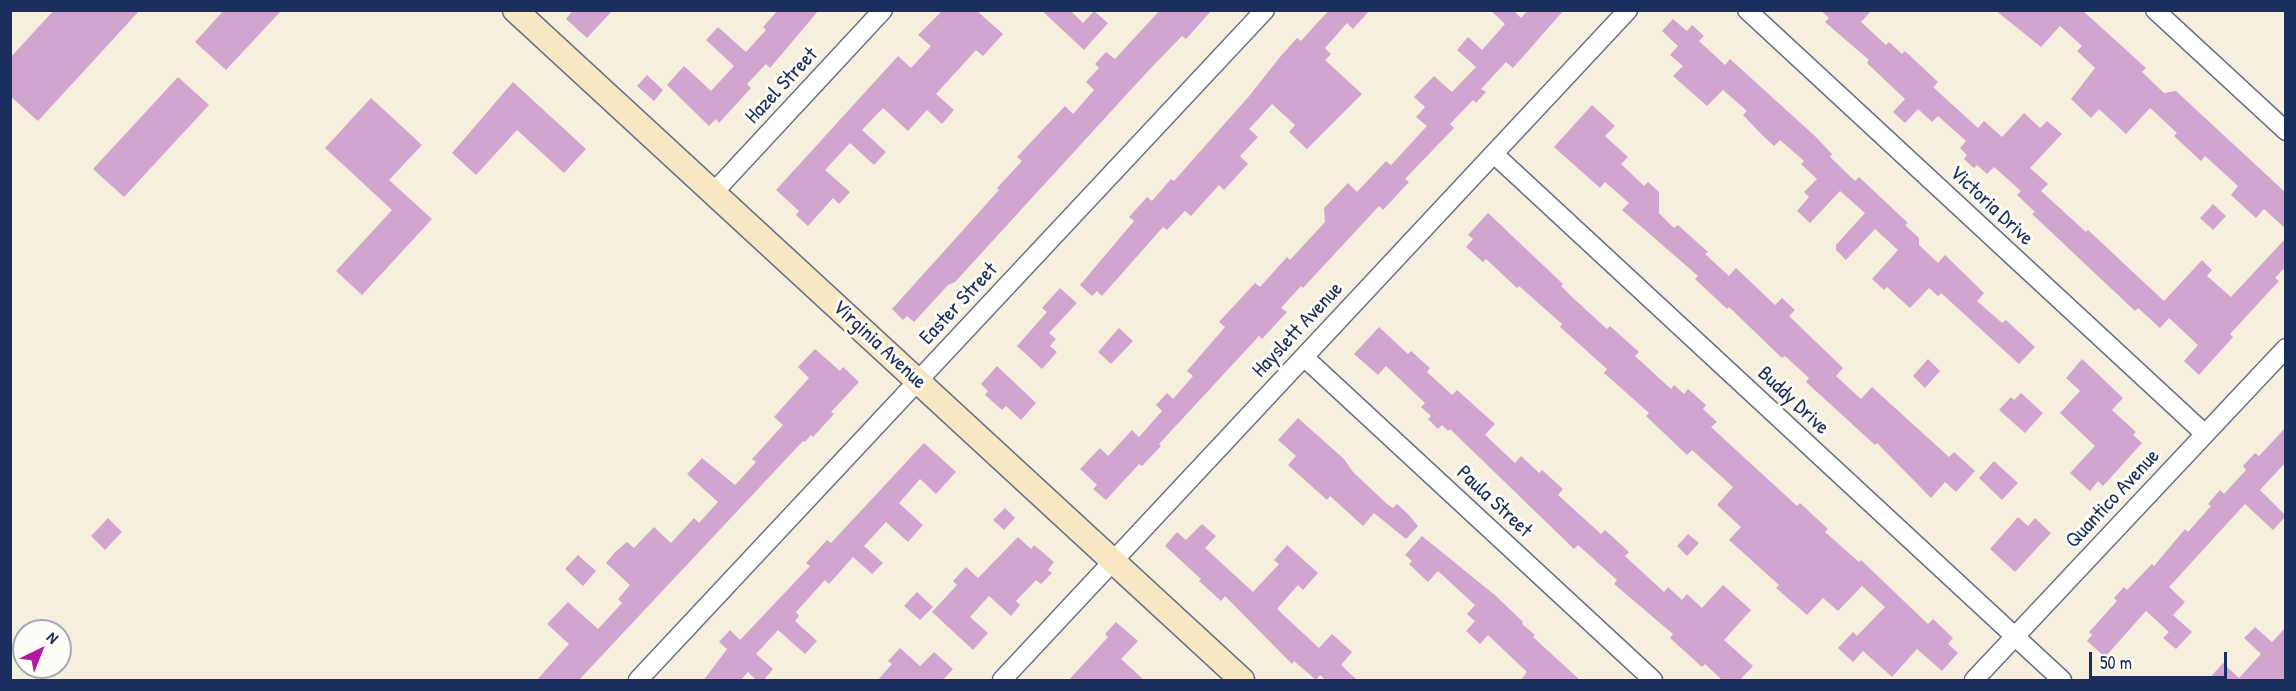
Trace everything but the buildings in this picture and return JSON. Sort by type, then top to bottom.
[{"type":"street","name":"Virginia Avenue","points":[[515,10],[1242,681]]},
{"type":"street","name":"Hazel Street","points":[[713,193],[883,10]]},
{"type":"street","name":"Easter Street","points":[[638,681],[1264,10]]},
{"type":"street","name":"Hayslett Avenue","points":[[1002,681],[1628,10]]},
{"type":"street","name":"Victoria Drive","points":[[1747,10],[2205,434]]},
{"type":"street","points":[[2155,10],[2286,131]]},
{"type":"street","name":"Buddy Drive","points":[[1494,154],[2062,681]]},
{"type":"street","name":"Quantico Avenue","points":[[1974,681],[2286,348]]},
{"type":"street","name":"Paula Street","points":[[1304,357],[1653,681]]}]
